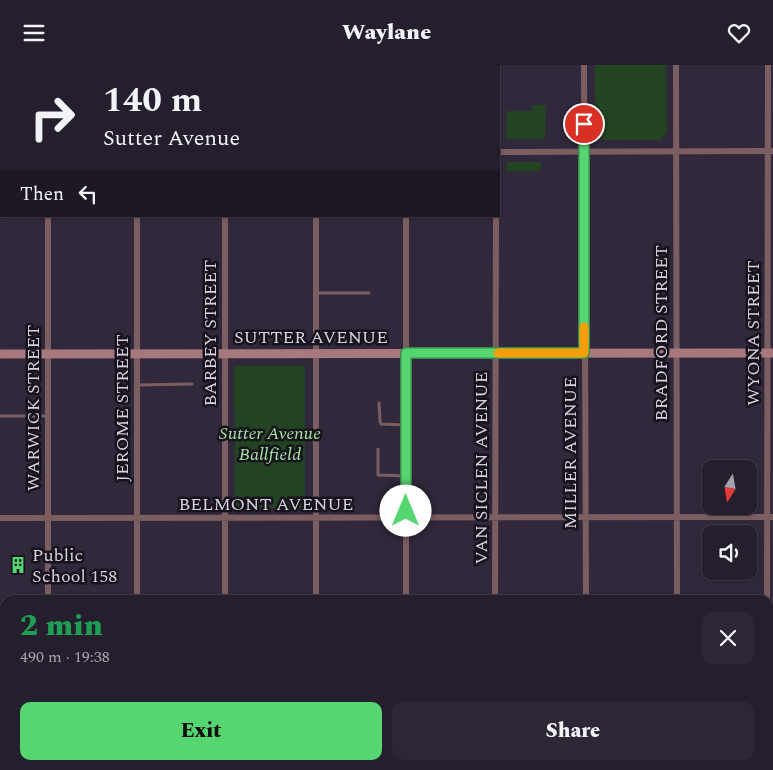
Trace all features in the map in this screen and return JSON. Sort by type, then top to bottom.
[{"type":"street","name":"MILLER AVENUE","points":[[584,65],[586,595]]},
{"type":"street","name":"BRADFORD STREET","points":[[676,65],[676,595]]},
{"type":"street","name":"WYONA STREET","points":[[767,595],[770,517],[770,151],[768,65]]},
{"type":"street","points":[[500,151],[770,151]]},
{"type":"street","name":"WARWICK STREET","points":[[48,217],[48,595]]},
{"type":"street","name":"JEROME STREET","points":[[137,217],[137,595]]},
{"type":"street","name":"BARBEY STREET","points":[[225,217],[226,595]]},
{"type":"street","points":[[316,217],[316,595]]},
{"type":"street","points":[[406,217],[406,595]]},
{"type":"street","name":"VAN SICLEN AVENUE","points":[[496,217],[496,595]]},
{"type":"street","name":"SUTTER AVENUE","points":[[0,353],[770,353]]},
{"type":"street","name":"BELMONT AVENUE","points":[[0,518],[770,517]]},
{"type":"lane","points":[[316,293],[369,293]]},
{"type":"lane","points":[[137,385],[192,384]]},
{"type":"lane","points":[[379,403],[381,424],[406,425]]},
{"type":"lane","points":[[0,416],[48,416]]},
{"type":"lane","points":[[378,449],[378,475],[406,476]]},
{"type":"green space","points":[[595,65],[666,65],[667,132],[661,140],[604,140],[595,132]]},
{"type":"green space","points":[[532,105],[546,105],[545,139],[506,139],[507,111],[531,111]]},
{"type":"green space","points":[[507,162],[541,162],[541,171],[506,171]]},
{"type":"green space","name":"Sutter Avenue Ballfield","points":[[234,366],[305,366],[305,508],[235,508]]},
{"type":"slow traffic","points":[[498,353],[584,353],[584,327]]},
{"type":"place","name":"Public School 158","points":[[18,565]]},
{"type":"route","points":[[406,511],[406,353],[584,353],[584,124]]}]
